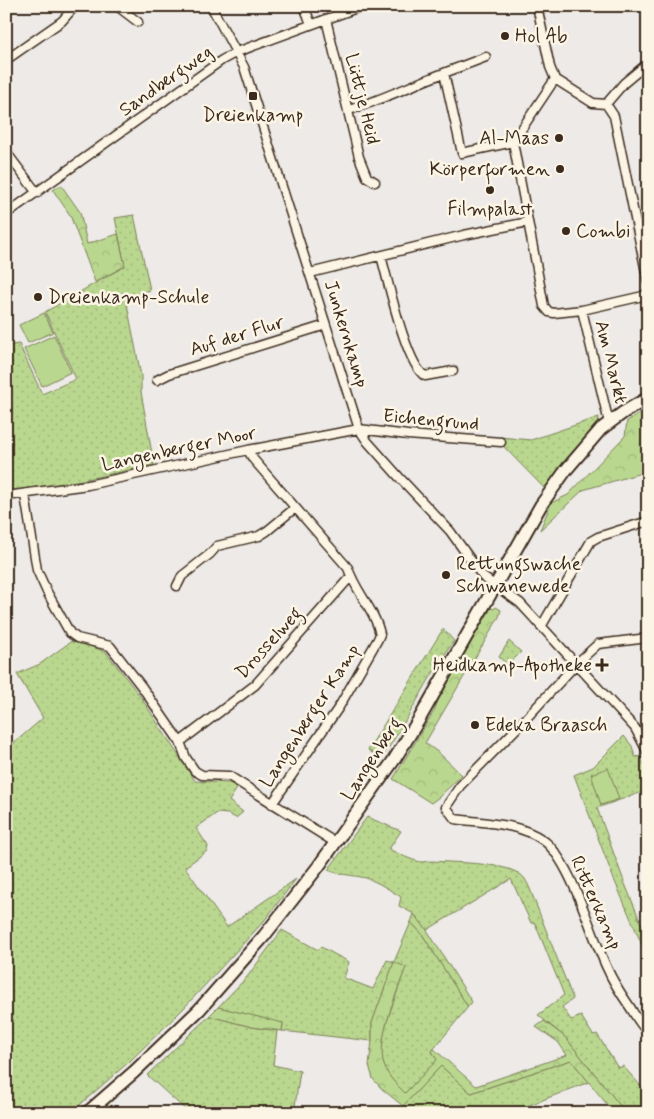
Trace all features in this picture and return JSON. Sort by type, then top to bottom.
[{"type":"main road","name":"Langenberg","points":[[87,1113],[134,1072],[198,1010],[264,936],[336,843],[388,768],[420,718],[469,634],[494,585],[541,505],[566,470],[601,429],[648,398]]},
{"type":"street","points":[[6,60],[62,21],[75,6]]},
{"type":"street","points":[[117,6],[138,22]]},
{"type":"street","points":[[211,6],[237,52]]},
{"type":"street","points":[[304,6],[311,24]]},
{"type":"street","name":"Sandbergweg","points":[[6,214],[222,60],[237,52],[362,6]]},
{"type":"street","points":[[537,6],[550,67],[555,79],[593,103],[606,104]]},
{"type":"street","name":"Lüttje Heid","points":[[326,19],[359,157],[367,177],[375,182]]},
{"type":"street","name":"Junkernkamp","points":[[237,52],[244,67],[358,429],[367,442],[450,531],[476,570],[520,603],[635,728],[648,753]]},
{"type":"street","points":[[349,110],[382,99],[486,57]]},
{"type":"street","points":[[606,104],[624,83],[648,63]]},
{"type":"street","points":[[444,73],[462,153],[513,142],[555,79]]},
{"type":"street","points":[[606,104],[614,116],[648,282]]},
{"type":"street","name":"Am Markt","points":[[513,142],[544,306],[549,312],[582,310],[643,296],[648,292]]},
{"type":"street","points":[[6,152],[37,193]]},
{"type":"street","points":[[310,273],[464,235],[528,222]]},
{"type":"street","points":[[381,256],[408,349],[420,374],[425,376],[453,371]]},
{"type":"street","name":"Am Markt","points":[[582,310],[609,422]]},
{"type":"street","name":"Auf der Flur","points":[[157,380],[169,374],[326,325]]},
{"type":"street","name":"Eichengrund","points":[[358,429],[408,436],[501,442]]},
{"type":"street","name":"Langenberger Moor","points":[[6,496],[25,495],[88,485],[248,450],[358,429]]},
{"type":"street","name":"Langenberger Kamp","points":[[248,450],[253,459],[348,568],[380,634],[339,707],[272,804]]},
{"type":"street","points":[[25,495],[37,570],[47,592],[70,632],[77,638],[110,646],[142,687],[180,742],[186,758],[196,771],[202,775],[229,776],[336,843]]},
{"type":"street","points":[[177,586],[182,576],[210,554],[217,546],[259,536],[267,532],[296,508]]},
{"type":"street","points":[[541,627],[591,541],[648,521]]},
{"type":"street","name":"Drosselweg","points":[[180,742],[255,685],[351,576]]},
{"type":"street","points":[[576,664],[598,644],[648,638]]},
{"type":"street","name":"Ritterkamp","points":[[576,664],[460,786],[446,807],[455,819],[520,829],[542,839],[550,846],[567,871],[606,968],[648,1032]]},
{"type":"green space","points":[[61,185],[80,212],[87,244],[118,234],[125,266],[95,282],[70,215],[53,190]]},
{"type":"green space","points":[[134,215],[150,290],[126,299],[141,376],[141,392],[154,465],[62,484],[6,491],[6,346],[19,344],[42,394],[76,379],[45,312],[125,266],[115,218]]},
{"type":"green space","points":[[44,313],[53,332],[28,343],[19,325]]},
{"type":"green space","points":[[54,335],[71,372],[42,386],[24,349]]},
{"type":"green space","points":[[648,409],[648,471],[583,490],[540,530],[551,503],[568,495],[625,436],[627,421]]},
{"type":"green space","points":[[599,417],[598,427],[587,436],[545,489],[504,447],[500,437],[531,440]]},
{"type":"green space","points":[[496,607],[501,610],[499,617],[425,743],[439,753],[462,775],[431,803],[393,779],[434,711],[439,697],[491,608],[494,609]]},
{"type":"green space","points":[[443,629],[454,641],[381,759],[368,750]]},
{"type":"green space","points":[[73,640],[106,652],[140,696],[195,781],[229,783],[238,787],[229,801],[243,812],[236,818],[228,814],[217,813],[196,828],[208,846],[207,851],[185,867],[227,927],[296,879],[264,921],[183,1009],[130,1061],[71,1113],[6,1113],[6,750],[43,718],[17,674],[40,664]]},
{"type":"green space","points":[[509,641],[521,652],[508,665],[499,657]]},
{"type":"green space","points":[[624,736],[632,746],[635,757],[641,756],[645,768],[648,769],[648,790],[597,808],[648,940],[648,959],[613,877],[574,775],[593,767]]},
{"type":"green space","points":[[608,768],[619,799],[601,805],[591,774]]},
{"type":"green space","points":[[367,817],[401,831],[389,849],[409,858],[421,862],[432,861],[498,866],[519,873],[523,877],[530,889],[573,999],[562,1007],[571,1020],[581,1016],[593,1035],[597,1034],[618,1068],[623,1066],[648,1094],[648,1113],[626,1113],[565,1037],[538,1015],[564,995],[535,923],[531,923],[511,879],[427,930],[414,914],[399,906],[401,897],[388,889],[366,878],[328,870]]},
{"type":"green space","points":[[414,914],[427,930],[472,1002],[468,1007],[422,934],[411,922]]},
{"type":"green space","points":[[411,922],[422,934],[468,1007],[432,1051],[438,1060],[405,1093],[388,1074],[382,1055],[385,1029],[405,967],[394,963],[372,1023],[372,1041],[282,1031],[283,1024],[218,1007],[247,977],[282,930],[318,950],[321,947],[349,962],[344,978],[373,989],[387,960],[394,962]]},
{"type":"green space","points":[[394,962],[406,967],[385,1030],[382,1055],[388,1073],[405,1093],[437,1060],[432,1051],[434,1049],[476,1086],[567,1055],[558,1042],[536,1027],[544,1021],[565,1037],[626,1113],[614,1113],[571,1060],[471,1093],[441,1066],[403,1106],[373,1079],[369,1065],[372,1023]]},
{"type":"green space","points":[[218,1007],[283,1023],[282,1031],[252,1027],[209,1016]]},
{"type":"green space","points":[[209,1016],[277,1031],[273,1065],[300,1071],[294,1113],[189,1113],[147,1075]]},
{"type":"green space","points":[[571,1060],[589,1082],[527,1106],[530,1113],[411,1113],[403,1106],[441,1066],[471,1093]]},
{"type":"place","name":"Hol Ab","points":[[505,36]]},
{"type":"place","name":"Dreienkamp","points":[[253,96]]},
{"type":"place","name":"Al-Maas","points":[[559,138]]},
{"type":"place","name":"Körperformen","points":[[560,169]]},
{"type":"place","name":"Filmpalast","points":[[490,190]]},
{"type":"place","name":"Combi","points":[[566,231]]},
{"type":"place","name":"Dreienkamp-Schule","points":[[38,297]]},
{"type":"place","name":"Rettungswache Schwanewede","points":[[446,575]]},
{"type":"place","name":"Heidkamp-Apotheke","points":[[602,665]]},
{"type":"place","name":"Edeka Braasch","points":[[475,725]]}]
